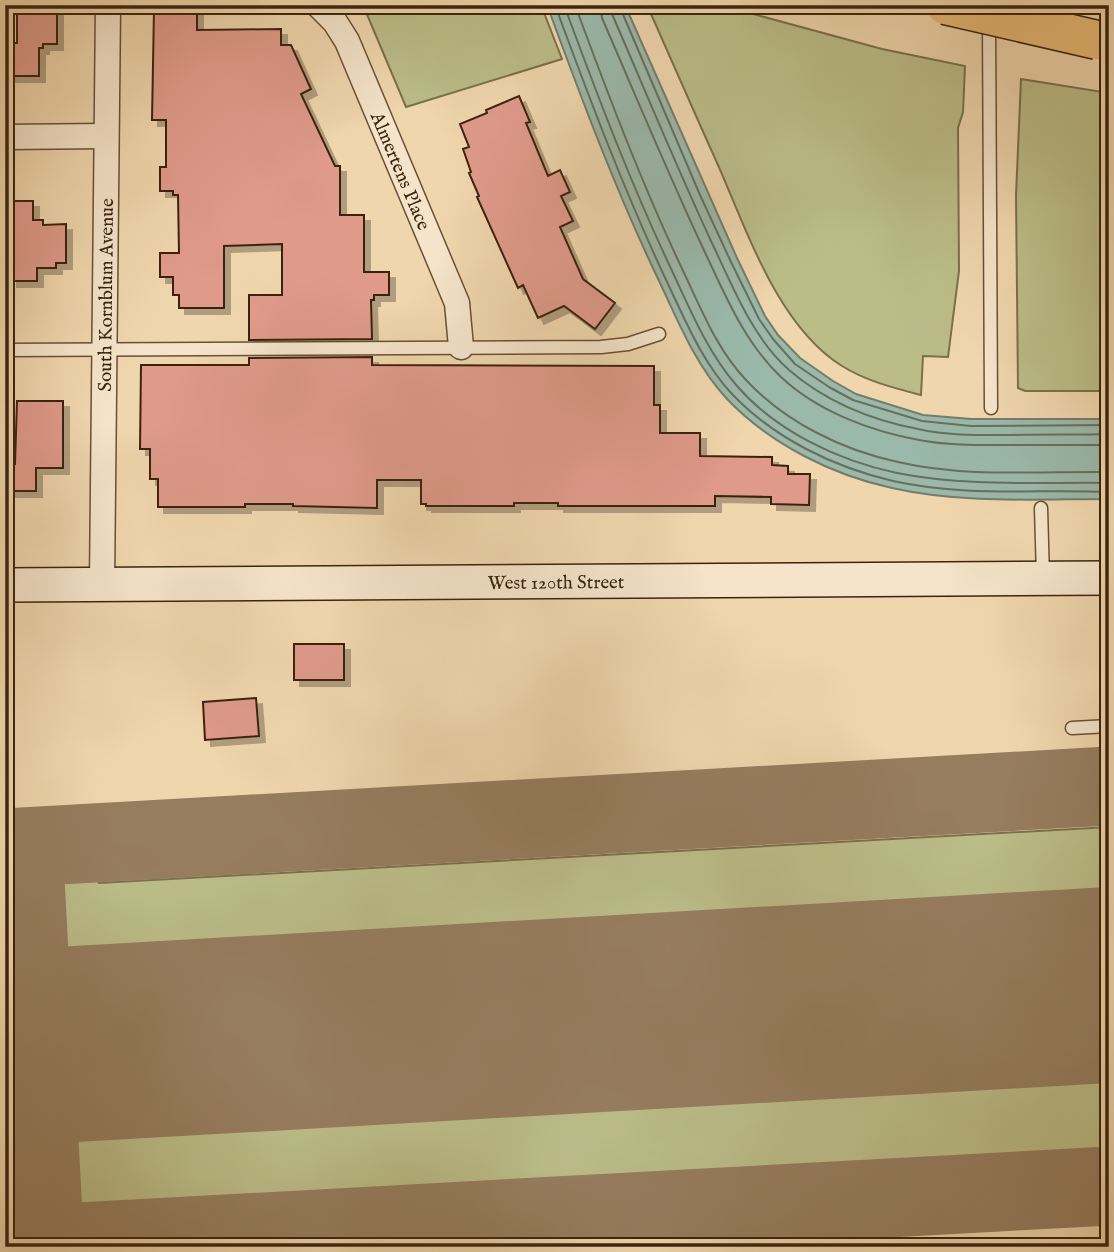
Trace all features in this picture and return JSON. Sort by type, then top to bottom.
[{"type":"highway","points":[[946,5],[1097,40]]},
{"type":"main road","name":"West 120th Street","points":[[5,585],[1109,579]]},
{"type":"street","name":"South Kornblum Avenue","points":[[102,584],[108,5]]},
{"type":"street","name":"Almertens Place","points":[[318,5],[335,22],[347,41],[451,291],[458,313],[461,346]]},
{"type":"street","points":[[5,137],[106,136]]},
{"type":"lane","points":[[989,5],[991,408]]},
{"type":"lane","points":[[5,350],[601,346],[628,344],[659,334]]},
{"type":"lane","points":[[1041,508],[1044,579]]},
{"type":"lane","points":[[1072,728],[1109,726]]},
{"type":"green space","points":[[363,5],[541,5],[562,59],[406,107]]},
{"type":"green space","points":[[647,5],[720,5],[882,49],[965,66],[963,112],[958,128],[959,271],[948,357],[923,356],[921,395],[870,380],[842,366],[819,349],[782,302],[753,247]]},
{"type":"green space","points":[[1021,79],[1109,93],[1109,391],[1025,391],[1018,388],[1016,195]]},
{"type":"green space","points":[[1109,827],[1109,905],[83,962],[82,978],[63,969],[54,952],[53,920],[59,889],[66,880],[82,875],[94,875],[99,883]]},
{"type":"green space","points":[[1109,1070],[1109,1158],[96,1214],[82,1211],[73,1202],[68,1174],[70,1141],[77,1133],[93,1126]]},
{"type":"green space","points":[[5,1140],[12,1151],[14,1199],[13,1206],[5,1216]]},
{"type":"water","points":[[547,5],[625,5],[765,316],[778,335],[800,358],[856,394],[923,415],[971,419],[1109,419],[1109,499],[973,499],[892,488],[847,475],[803,456],[782,444],[744,415],[716,387],[682,330],[615,181]]},
{"type":"building","points":[[17,5],[57,5],[57,44],[43,44],[43,48],[39,48],[39,76],[8,76],[8,43],[17,43]]},
{"type":"building","points":[[168,5],[197,5],[197,30],[281,29],[281,45],[291,45],[311,89],[301,94],[335,166],[340,166],[340,215],[364,215],[364,272],[389,272],[389,295],[374,295],[374,300],[371,300],[372,339],[249,340],[249,295],[282,295],[282,244],[224,246],[224,308],[179,308],[179,295],[173,295],[173,277],[160,277],[160,253],[179,253],[178,195],[173,195],[173,191],[160,191],[160,167],[166,167],[166,120],[152,120],[154,9],[168,9]]},
{"type":"building","points":[[519,96],[530,122],[526,123],[548,176],[560,170],[570,192],[561,196],[573,221],[560,227],[583,279],[615,303],[595,329],[564,306],[538,318],[523,285],[518,288],[469,173],[471,172],[463,149],[469,147],[460,124]]},
{"type":"building","points":[[6,201],[33,201],[33,220],[43,220],[43,225],[66,224],[66,263],[56,263],[56,268],[37,268],[37,281],[11,281],[11,230],[7,230]]},
{"type":"building","points":[[372,357],[372,365],[654,366],[654,405],[660,405],[660,433],[700,433],[700,456],[772,457],[772,465],[788,466],[788,474],[810,474],[809,505],[771,504],[771,497],[715,496],[715,506],[558,506],[558,503],[514,503],[514,506],[426,506],[421,504],[421,480],[377,480],[377,508],[293,504],[158,507],[158,479],[150,479],[150,449],[140,449],[141,365],[249,365],[249,358]]},
{"type":"building","points":[[17,401],[63,401],[63,468],[36,468],[36,491],[7,491],[7,464],[15,464]]},
{"type":"building","points":[[294,644],[344,644],[344,680],[294,680]]},
{"type":"building","points":[[256,698],[259,736],[205,740],[203,702]]},
{"type":"taxiway","points":[[5,848],[1109,786]]},
{"type":"taxiway","points":[[5,854],[22,868],[25,879],[43,1215],[53,1232],[69,1242]]},
{"type":"taxiway","points":[[30,963],[37,1002],[54,1024],[82,1036],[120,1041]]},
{"type":"taxiway","points":[[5,1246],[1109,1186]]},
{"type":"runway","points":[[5,1048],[1109,985]]}]
